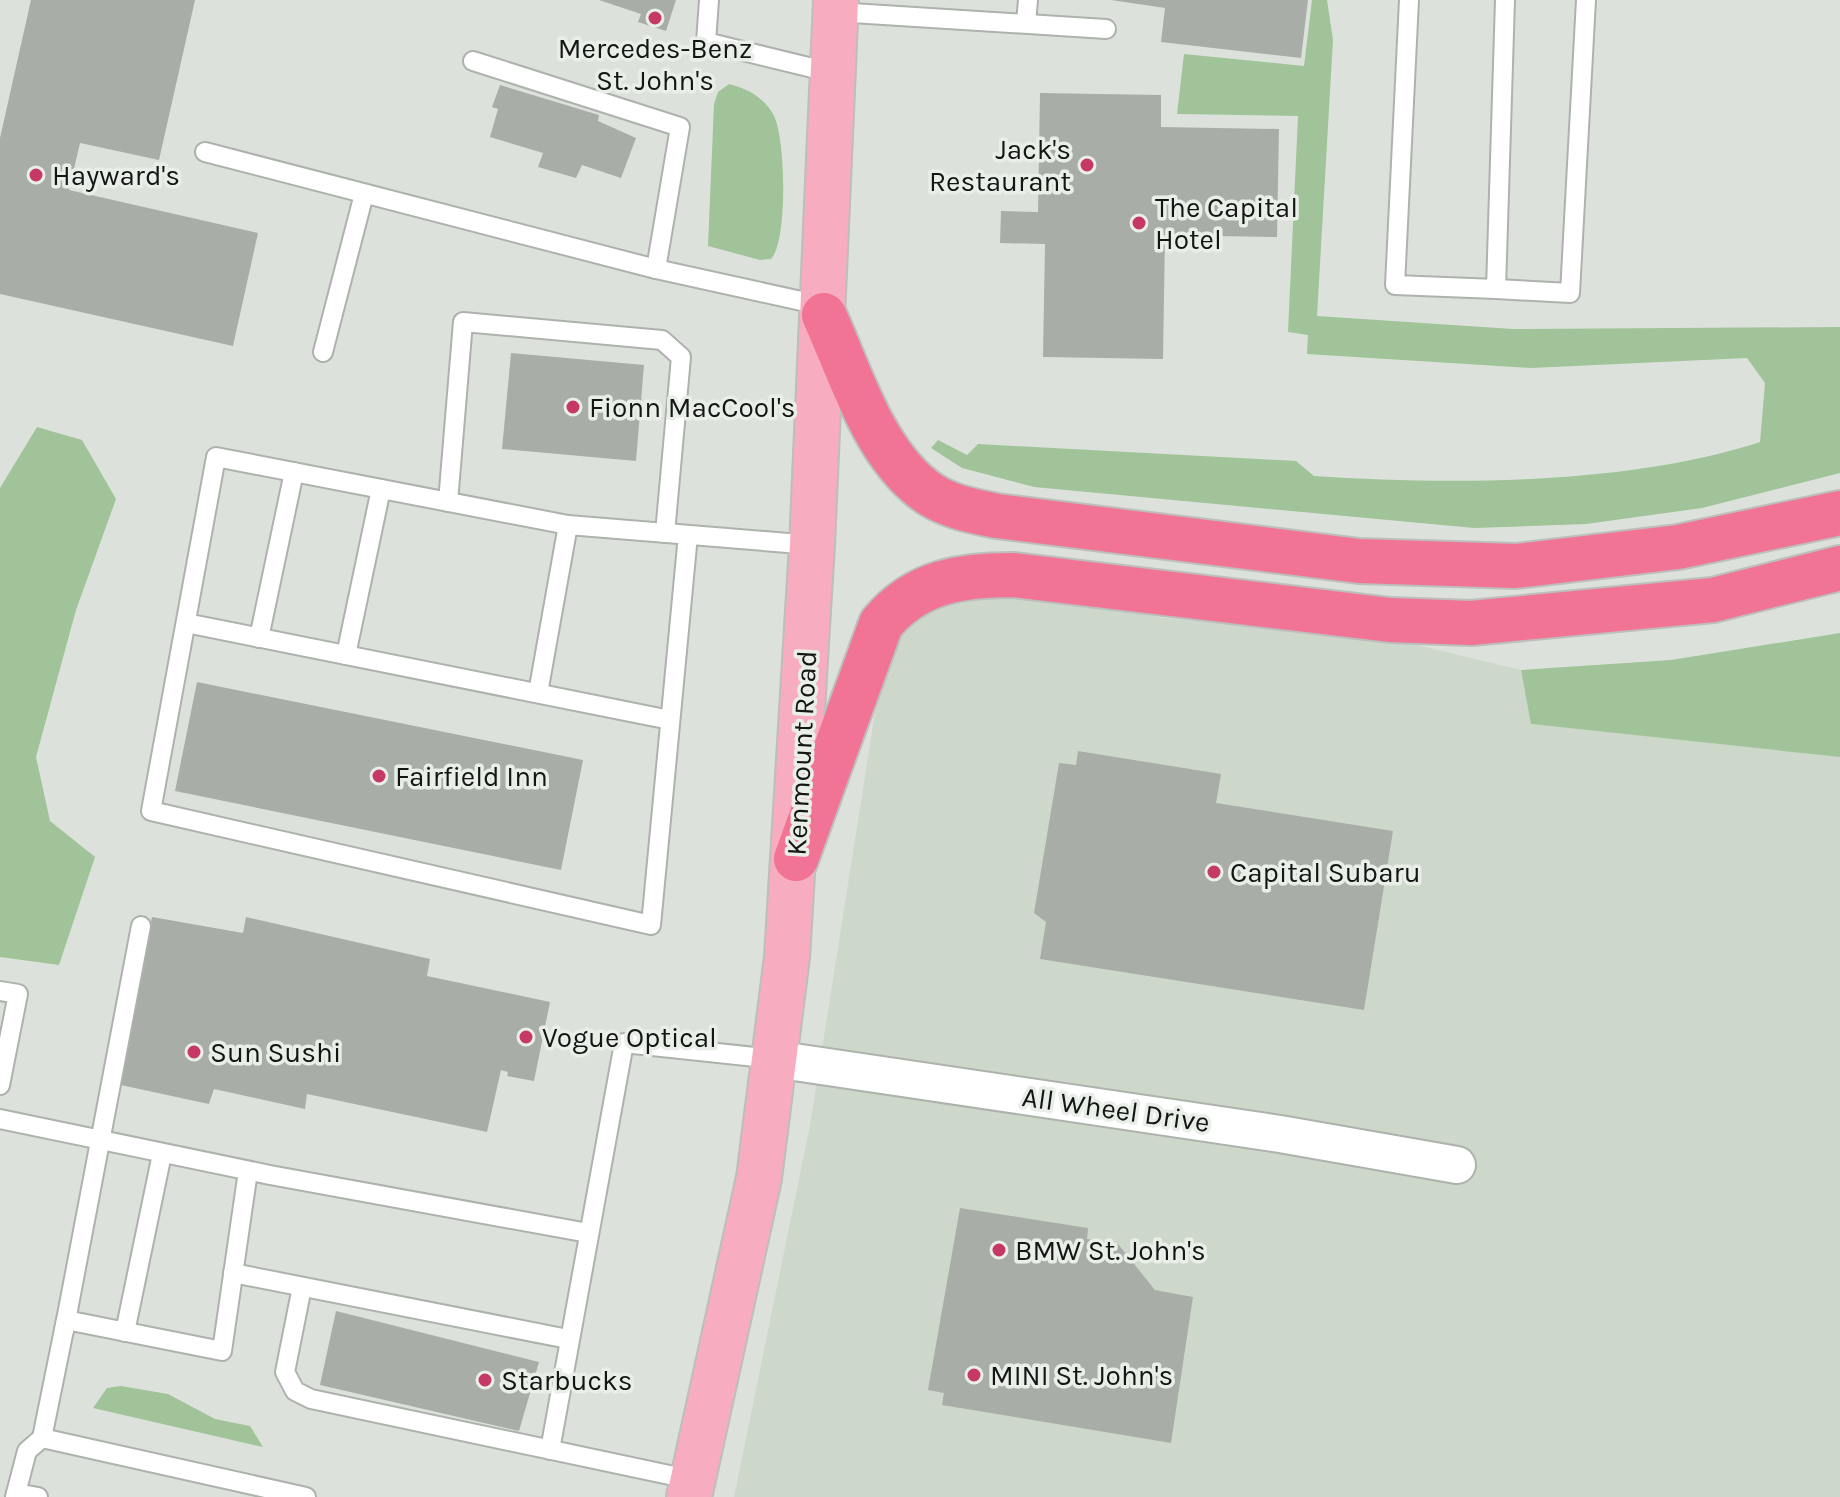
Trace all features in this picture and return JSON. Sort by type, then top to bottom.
[{"type":"highway","points":[[824,311],[878,431],[897,465],[925,491],[962,509],[997,516],[1359,561],[1516,566],[1678,547],[1840,513]]},
{"type":"highway","points":[[796,859],[881,624],[908,596],[961,576],[1014,575],[1390,620],[1471,623],[1713,600],[1840,568]]},
{"type":"main road","name":"Kenmount Road","points":[[691,1488],[759,1178],[796,859],[836,6]]},
{"type":"street","name":"All Wheel Drive","points":[[774,1059],[1280,1134],[1457,1165]]},
{"type":"lane","points":[[709,0],[706,42],[833,73]]},
{"type":"lane","points":[[1026,23],[1028,0]]},
{"type":"lane","points":[[1409,0],[1395,285],[1570,293],[1586,0]]},
{"type":"lane","points":[[1496,289],[1505,0]]},
{"type":"lane","points":[[836,6],[1106,29]]},
{"type":"lane","points":[[473,61],[680,127],[656,269]]},
{"type":"lane","points":[[205,152],[824,311]]},
{"type":"lane","points":[[323,352],[364,194]]},
{"type":"lane","points":[[448,502],[463,322],[662,340],[681,357],[665,533]]},
{"type":"lane","points":[[688,535],[651,925],[151,811],[216,457],[568,525],[812,545]]},
{"type":"lane","points":[[259,638],[294,472]]},
{"type":"lane","points":[[346,655],[381,489]]},
{"type":"lane","points":[[538,693],[568,525]]},
{"type":"lane","points":[[186,623],[670,720]]},
{"type":"lane","points":[[38,1497],[16,1495],[27,1451],[42,1438],[141,926]]},
{"type":"lane","points":[[0,991],[18,994],[0,1085]]},
{"type":"lane","points":[[550,1450],[624,1043],[774,1059]]},
{"type":"lane","points":[[0,1119],[248,1171],[588,1233]]},
{"type":"lane","points":[[125,1332],[162,1154]]},
{"type":"lane","points":[[64,1331],[66,1320],[222,1351],[248,1171]]},
{"type":"lane","points":[[233,1273],[568,1339]]},
{"type":"lane","points":[[302,1287],[285,1372],[295,1391],[311,1399],[550,1450],[691,1488]]},
{"type":"lane","points":[[42,1438],[306,1497]]},
{"type":"shaded area","points":[[974,595],[1059,595],[1162,618],[1384,637],[1521,670],[1532,724],[1840,757],[1840,1497],[734,1497],[810,1125],[880,681],[900,627],[929,604]]},
{"type":"green space","points":[[1312,0],[1327,0],[1333,40],[1317,316],[1513,329],[1840,327],[1840,473],[1702,508],[1586,524],[1474,528],[1034,487],[962,468],[931,448],[938,440],[967,455],[978,444],[1296,461],[1314,476],[1481,481],[1654,467],[1760,442],[1765,383],[1747,358],[1531,368],[1307,354],[1308,335],[1288,332],[1298,116],[1177,114],[1184,54],[1304,66]]},
{"type":"green space","points":[[729,84],[760,98],[773,114],[777,126],[783,165],[783,211],[776,249],[771,259],[760,260],[708,246],[714,104],[718,92]]},
{"type":"green space","points":[[37,427],[82,440],[116,499],[76,610],[36,757],[50,821],[95,857],[59,965],[0,957],[0,488]]},
{"type":"green space","points":[[1840,633],[1840,757],[1531,724],[1521,670],[1671,660]]},
{"type":"green space","points":[[121,1386],[168,1394],[215,1419],[250,1426],[263,1447],[93,1408],[107,1388]]},
{"type":"building","name":"Hayward's","points":[[31,0],[195,0],[159,160],[80,143],[69,190],[258,233],[233,346],[0,294],[0,138]]},
{"type":"building","name":"Mercedes-Benz St. John's","points":[[599,0],[676,0],[666,31],[638,22],[641,14]]},
{"type":"building","points":[[1111,0],[1308,0],[1301,58],[1161,42],[1165,8]]},
{"type":"building","points":[[500,85],[599,115],[598,121],[636,138],[621,178],[582,165],[576,178],[538,167],[543,153],[490,137],[498,109],[492,107]]},
{"type":"building","name":"The Capital Hotel","points":[[1040,93],[1161,95],[1161,127],[1279,129],[1277,237],[1165,235],[1163,359],[1043,357],[1045,244],[1000,243],[1001,211],[1038,212]]},
{"type":"building","name":"Fionn MacCool's","points":[[511,353],[644,365],[636,461],[502,449]]},
{"type":"building","name":"Fairfield Inn","points":[[197,682],[583,760],[561,870],[175,791]]},
{"type":"building","name":"Capital Subaru","points":[[1078,751],[1221,774],[1216,803],[1393,831],[1364,1010],[1040,959],[1046,922],[1034,913],[1059,763],[1076,765]]},
{"type":"building","points":[[152,917],[243,933],[246,917],[430,959],[427,976],[550,1002],[534,1081],[507,1076],[508,1072],[501,1070],[487,1132],[307,1094],[305,1109],[214,1089],[209,1104],[116,1084]]},
{"type":"building","points":[[960,1208],[1088,1228],[1087,1239],[1118,1244],[1155,1290],[1193,1297],[1171,1443],[942,1405],[944,1393],[928,1390]]},
{"type":"building","points":[[336,1311],[539,1362],[519,1431],[320,1385]]},
{"type":"place","name":"Mercedes-Benz St. John's","points":[[655,18]]},
{"type":"place","name":"Jack's Restaurant","points":[[1087,165]]},
{"type":"place","name":"Hayward's","points":[[36,175]]},
{"type":"place","name":"The Capital Hotel","points":[[1139,223]]},
{"type":"place","name":"Fionn MacCool's","points":[[573,407]]},
{"type":"place","name":"Fairfield Inn","points":[[379,776]]},
{"type":"place","name":"Capital Subaru","points":[[1214,872]]},
{"type":"place","name":"Vogue Optical","points":[[526,1037]]},
{"type":"place","name":"Sun Sushi","points":[[194,1052]]},
{"type":"place","name":"BMW St. John's","points":[[999,1250]]},
{"type":"place","name":"MINI St. John's","points":[[974,1375]]},
{"type":"place","name":"Starbucks","points":[[485,1380]]}]
